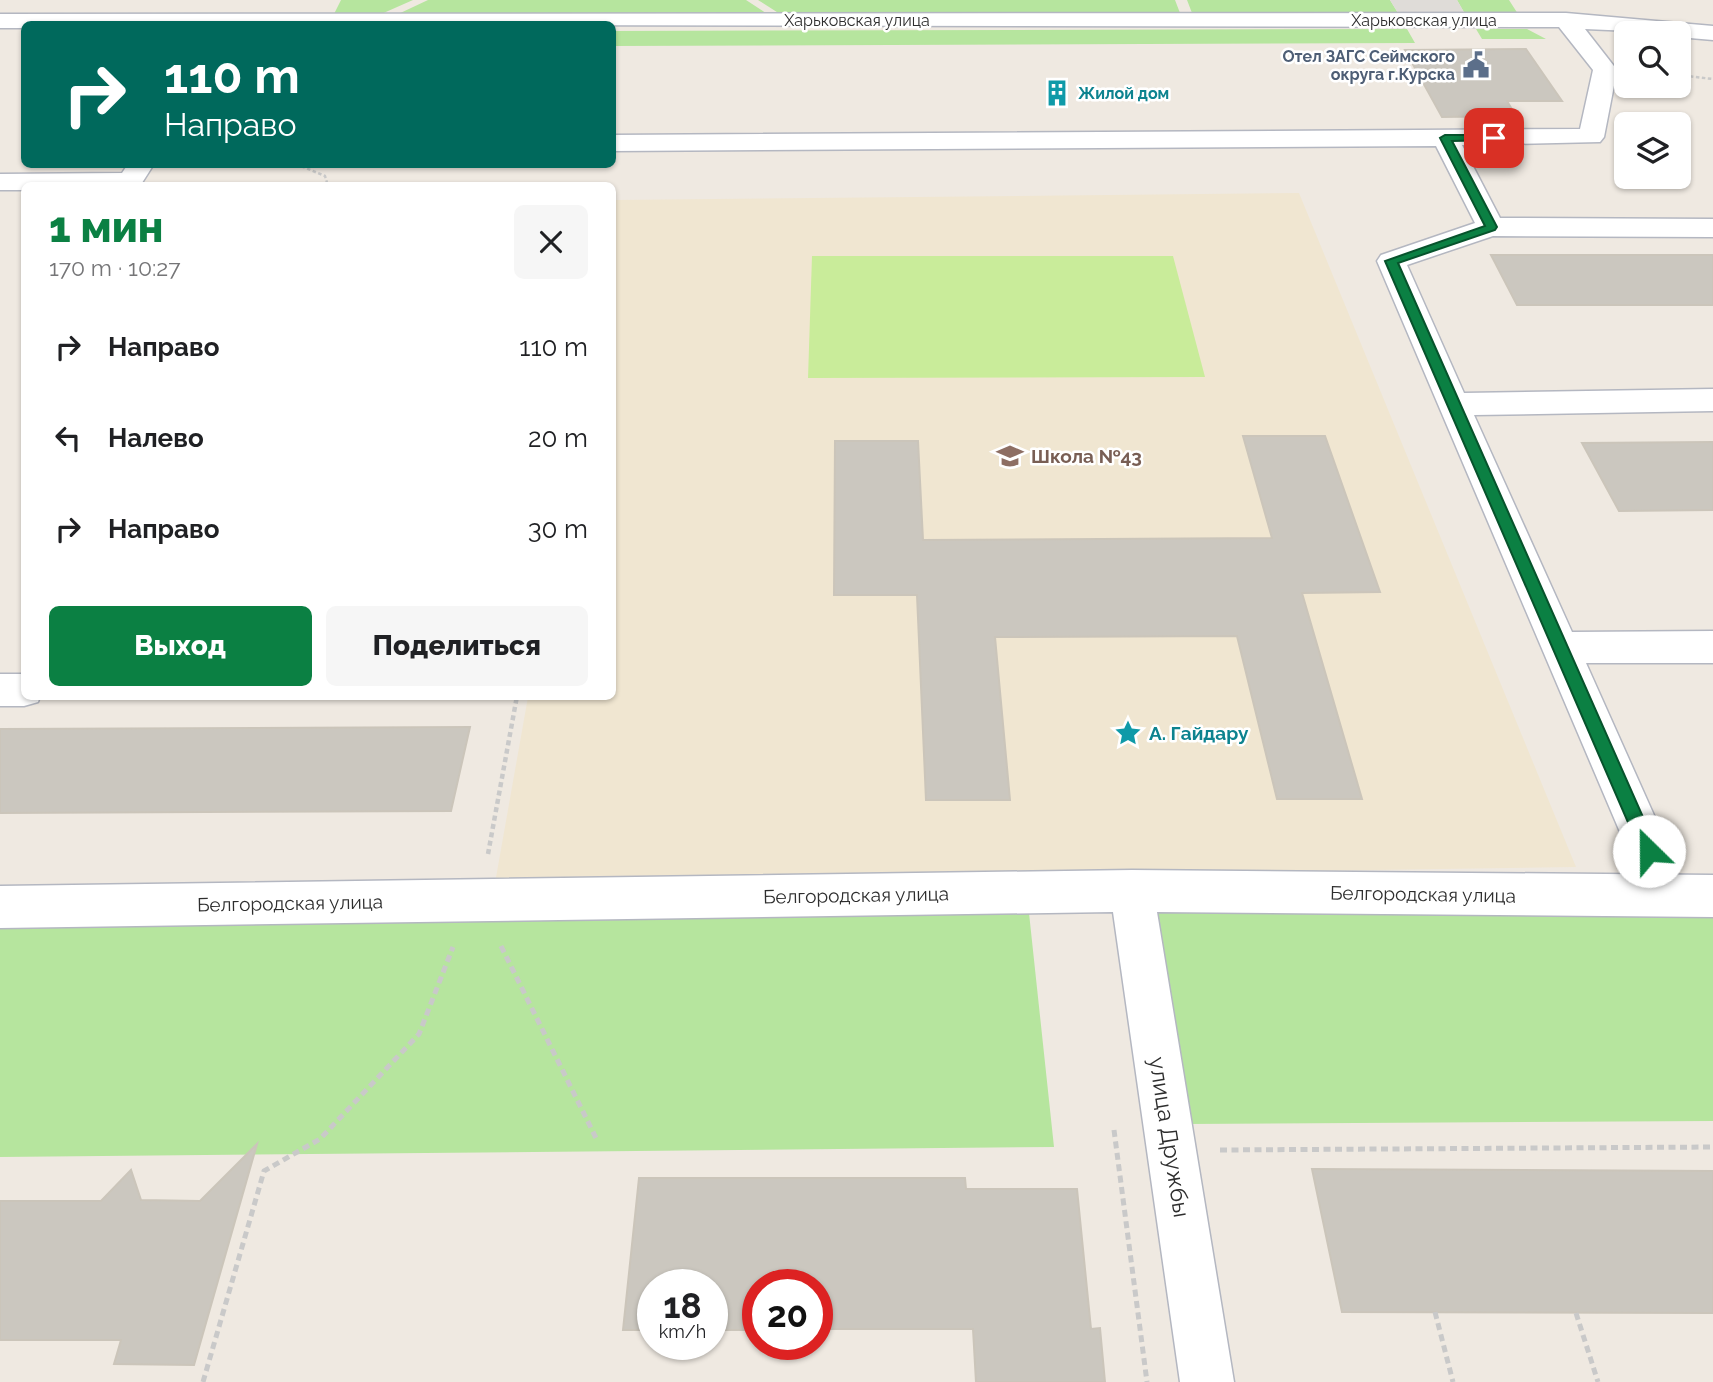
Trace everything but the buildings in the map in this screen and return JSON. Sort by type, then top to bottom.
[{"type":"street","points":[[1566,20],[1713,18]]},
{"type":"street","points":[[616,143],[1591,137],[1605,70],[1566,20]]},
{"type":"street","name":"Харьковская улица","points":[[616,21],[1566,20],[1713,33]]},
{"type":"street","name":"Харьковская улица","points":[[0,21],[21,21]]},
{"type":"street","points":[[1445,138],[1491,227]]},
{"type":"street","points":[[0,182],[130,181],[138,168]]},
{"type":"street","points":[[1649,851],[1391,261],[1491,227],[1713,228]]},
{"type":"street","points":[[1454,404],[1713,400]]},
{"type":"street","points":[[1561,648],[1713,647]]},
{"type":"street","points":[[0,690],[21,690]]},
{"type":"street","name":"Белгородская улица","points":[[0,907],[1132,891],[1713,896]]},
{"type":"street","name":"улица Дружбы","points":[[1132,891],[1207,1382]]},
{"type":"path","points":[[1691,76],[1713,79]]},
{"type":"path","points":[[306,168],[325,176],[327,182]]},
{"type":"path","points":[[203,1382],[264,1171],[320,1139],[419,1034],[471,901]]},
{"type":"path","points":[[1113,1123],[1147,1382]]},
{"type":"path","points":[[1172,1151],[1713,1147]]},
{"type":"path","points":[[1435,1312],[1453,1382]]},
{"type":"path","points":[[1576,1313],[1598,1382]]},
{"type":"shaded area","points":[[1390,0],[1457,0],[1465,14],[1398,13]]},
{"type":"shaded area","name":"Школа №43","points":[[1299,193],[1576,867],[495,883],[527,700],[616,700],[616,200]]},
{"type":"green space","points":[[341,0],[413,0],[379,15],[333,16]]},
{"type":"green space","points":[[428,0],[746,0],[769,15],[394,16]]},
{"type":"green space","points":[[758,0],[1175,0],[1180,13],[780,14]]},
{"type":"green space","points":[[1187,0],[1390,0],[1398,13],[1192,13]]},
{"type":"green space","points":[[1457,0],[1509,0],[1518,14],[1465,14]]},
{"type":"green space","points":[[1407,29],[1415,43],[616,46],[616,31]]},
{"type":"green space","points":[[1476,29],[1527,29],[1546,39],[1482,39]]},
{"type":"green space","points":[[812,256],[1173,256],[1205,377],[808,378]]},
{"type":"green space","points":[[1713,876],[1713,1121],[1186,1124],[1145,879]]},
{"type":"green space","points":[[1029,913],[1054,1147],[0,1157],[0,923]]},
{"type":"place","name":"Отел ЗАГС Сеймского округа г.Курска","points":[[1476,65]]},
{"type":"place","name":"Жилой дом","points":[[1057,93]]},
{"type":"place","name":"Школа №43","points":[[1010,456]]},
{"type":"place","name":"А. Гайдару","points":[[1128,733]]},
{"type":"route","points":[[1494,138],[1445,138],[1491,227],[1391,261],[1649,851]]}]
